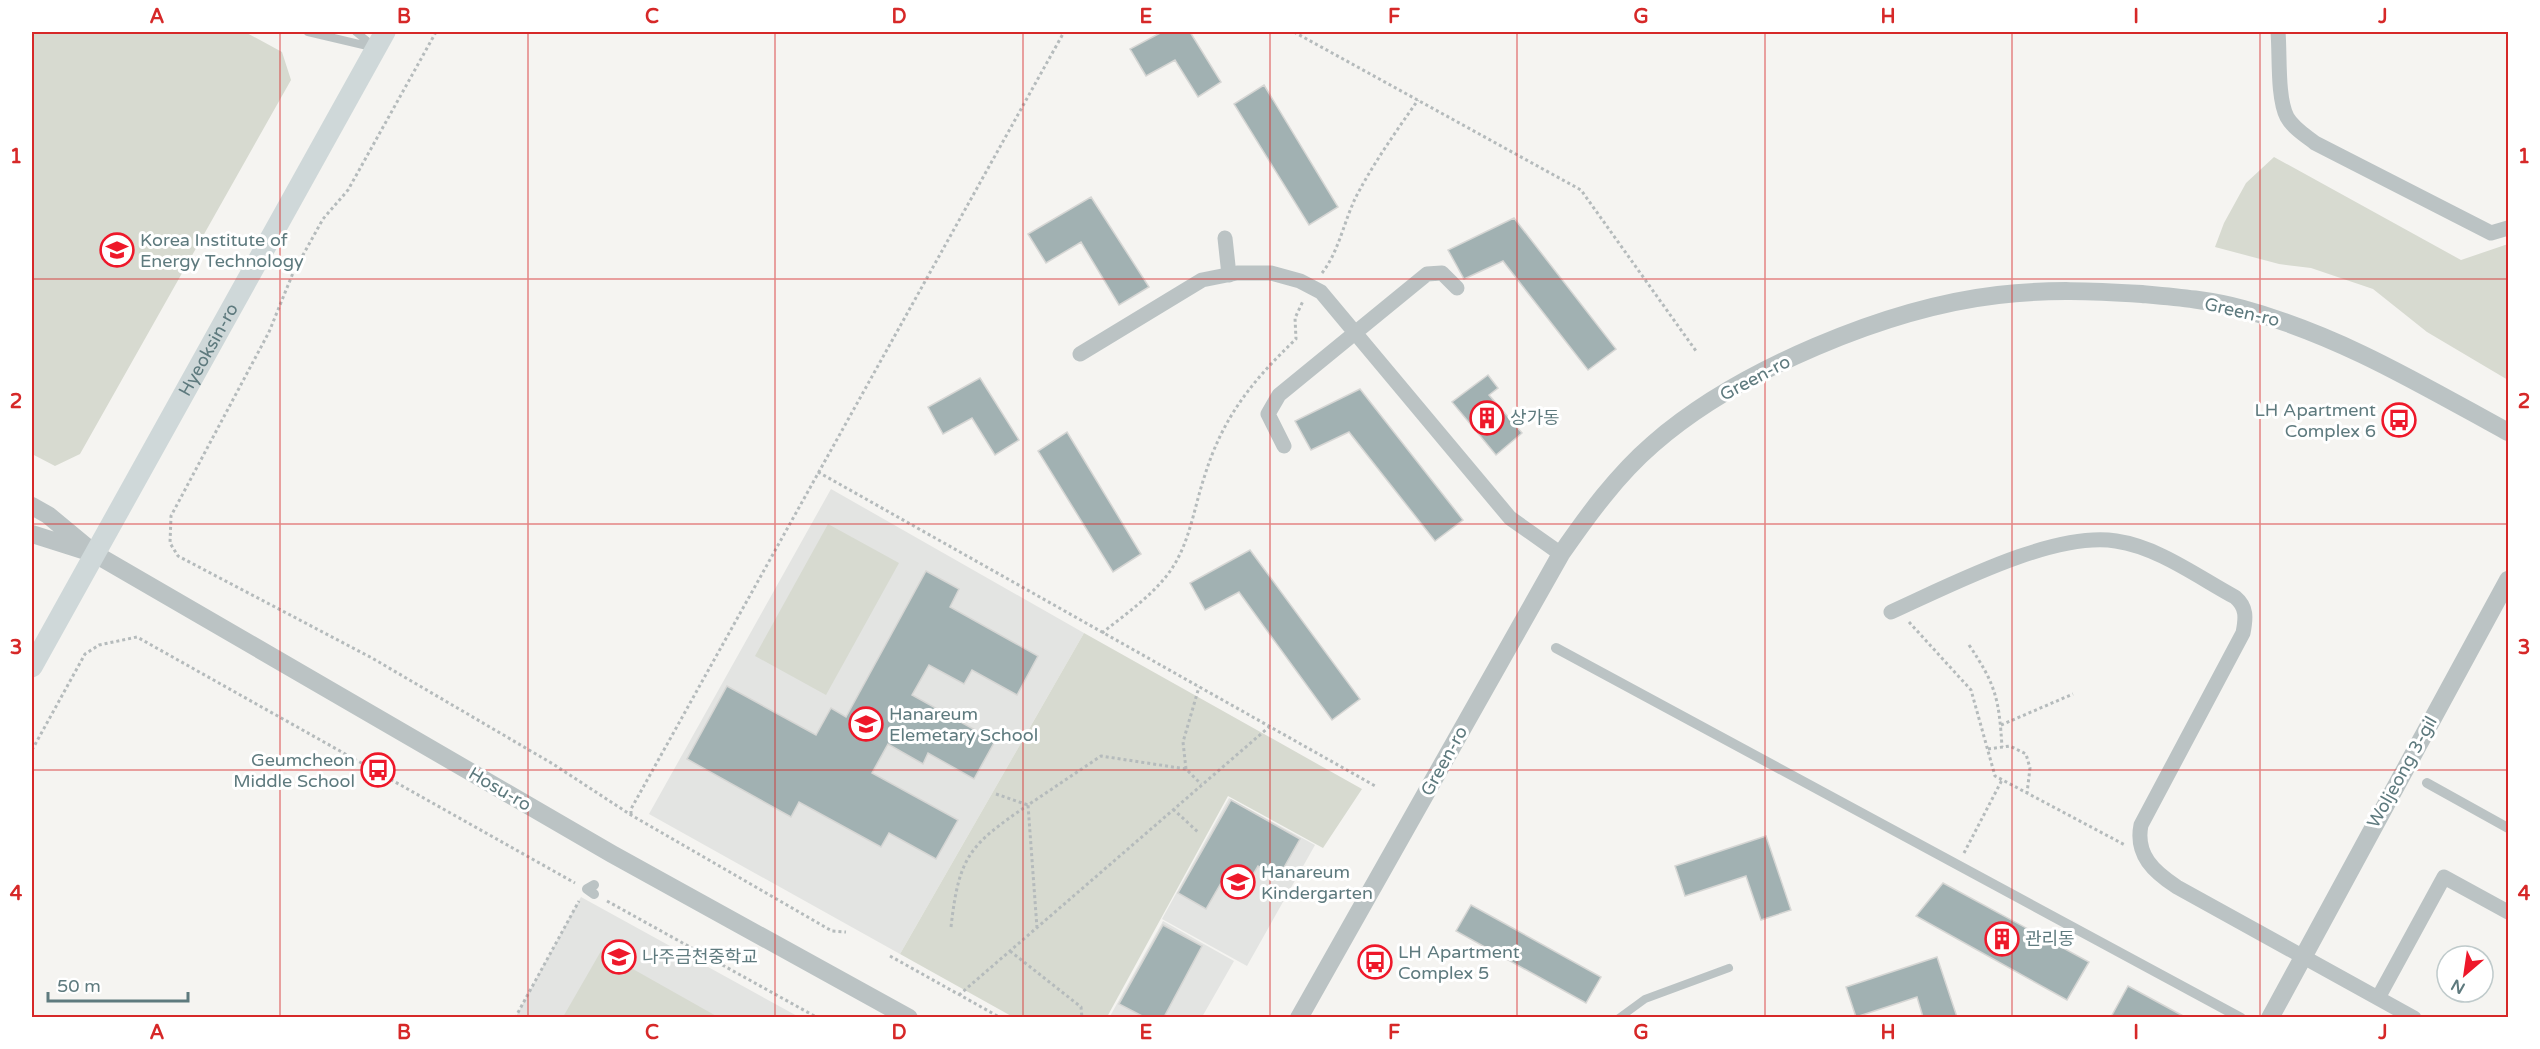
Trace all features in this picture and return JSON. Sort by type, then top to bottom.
[{"type":"main road","name":"Hyeoksin-ro","points":[[32,668],[380,40]]},
{"type":"street","points":[[2278,32],[2283,100],[2287,117],[2297,128],[2315,143],[2491,233],[2508,228]]},
{"type":"street","points":[[1225,238],[1229,275]]},
{"type":"street","points":[[1080,354],[1202,280],[1229,275],[1270,273],[1300,281],[1321,292],[1510,518],[1561,554]]},
{"type":"street","points":[[1284,446],[1268,414],[1279,395],[1427,274],[1442,273],[1457,288]]},
{"type":"street","name":"Green-ro","points":[[1299,1017],[1561,554],[1601,500],[1653,444],[1725,393],[1829,340],[1901,316],[1996,295],[2081,290],[2167,296],[2239,308],[2309,329],[2366,354],[2508,432]]},
{"type":"street","points":[[32,506],[48,515],[95,554]]},
{"type":"street","points":[[32,534],[95,554]]},
{"type":"street","points":[[1895,610],[2026,555],[2093,539],[2116,541],[2150,550],[2242,603],[2246,621],[2243,633],[2147,811],[2139,835],[2142,851],[2152,868],[2165,880],[2414,1017]]},
{"type":"street","name":"Hosu-ro","points":[[95,554],[612,854],[909,1017]]},
{"type":"street","name":"Woljeong 3-gil","points":[[2270,1017],[2507,586]]},
{"type":"street","points":[[1556,648],[2241,1017]]},
{"type":"street","points":[[2427,783],[2508,828]]},
{"type":"street","points":[[2379,998],[2444,877],[2508,912]]},
{"type":"lane","points":[[308,32],[380,40]]},
{"type":"lane","points":[[356,32],[380,40]]},
{"type":"lane","points":[[1619,1017],[1645,999],[1729,968]]},
{"type":"path","points":[[436,32],[348,190],[322,219],[293,273],[269,332],[171,516],[170,543],[178,556],[372,657],[554,764],[631,816],[832,931],[846,932]]},
{"type":"path","points":[[631,816],[631,809],[1064,32]]},
{"type":"path","points":[[1294,32],[1581,190],[1696,351]]},
{"type":"path","points":[[1102,633],[1140,602],[1176,561],[1188,535],[1216,444],[1250,385],[1296,339],[1295,318],[1310,286],[1330,263],[1350,210],[1364,182],[1418,100]]},
{"type":"path","points":[[818,472],[1377,787]]},
{"type":"path","points":[[1895,610],[1971,690],[1995,776],[2119,843],[2142,851]]},
{"type":"path","points":[[32,750],[85,654],[99,645],[137,637],[818,1017]]},
{"type":"path","points":[[1969,645],[1993,682],[2001,725],[2002,747]]},
{"type":"path","points":[[1186,769],[1183,742],[1199,687]]},
{"type":"path","points":[[2001,725],[2073,694]]},
{"type":"path","points":[[959,995],[1269,727]]},
{"type":"path","points":[[1988,749],[2002,747],[2019,749],[2026,754],[2030,768],[2027,793]]},
{"type":"path","points":[[951,927],[955,890],[964,865],[986,834],[1101,756],[1186,769],[1201,784]]},
{"type":"path","points":[[1957,865],[2002,780]]},
{"type":"path","points":[[996,794],[1028,805]]},
{"type":"path","points":[[1028,805],[1037,928]]},
{"type":"path","points":[[1173,809],[1199,833]]},
{"type":"path","points":[[515,1017],[592,889]]},
{"type":"path","points":[[1010,951],[1081,1007],[1082,1017]]},
{"type":"path","points":[[890,956],[1001,1017]]},
{"type":"shaded area","name":"Korea Institute of Energy Technology","points":[[32,32],[245,32],[282,52],[291,80],[80,454],[55,466],[32,454]]},
{"type":"shaded area","points":[[2274,157],[2461,260],[2508,244],[2508,380],[2427,332],[2373,289],[2311,268],[2279,264],[2215,247],[2224,223],[2246,183]]},
{"type":"shaded area","name":"Hanareum Elemetary School","points":[[831,489],[1084,633],[900,954],[649,814]]},
{"type":"shaded area","points":[[828,524],[899,563],[826,695],[755,656]]},
{"type":"shaded area","points":[[1084,633],[1362,789],[1323,848],[1228,796],[1107,1017],[1013,1017],[900,954]]},
{"type":"shaded area","name":"Hanareum Kindergarten","points":[[1229,798],[1315,845],[1247,966],[1162,919]]},
{"type":"shaded area","name":"나주금천중학교","points":[[581,897],[799,1017],[515,1018]]},
{"type":"shaded area","points":[[1163,921],[1234,961],[1202,1017],[1109,1018]]},
{"type":"shaded area","points":[[601,951],[718,1017],[563,1017]]},
{"type":"building","points":[[1162,32],[1190,32],[1221,82],[1198,97],[1175,60],[1146,76],[1130,49]]},
{"type":"building","points":[[1264,85],[1338,207],[1309,225],[1234,104]]},
{"type":"building","points":[[1091,197],[1149,287],[1119,305],[1081,242],[1046,263],[1028,234]]},
{"type":"building","points":[[1514,218],[1616,349],[1588,370],[1503,261],[1464,279],[1448,250]]},
{"type":"building","name":"상가동","points":[[1488,375],[1498,388],[1489,395],[1522,433],[1496,455],[1452,402]]},
{"type":"building","points":[[980,378],[1019,440],[995,455],[972,418],[943,434],[928,407]]},
{"type":"building","points":[[1360,389],[1463,520],[1435,541],[1349,432],[1311,450],[1295,421]]},
{"type":"building","points":[[1067,432],[1141,554],[1113,572],[1038,451]]},
{"type":"building","points":[[1250,550],[1360,699],[1332,720],[1239,592],[1205,610],[1190,583]]},
{"type":"building","points":[[926,571],[959,589],[950,607],[1038,656],[1017,695],[972,670],[964,684],[929,665],[912,695],[995,741],[974,779],[928,753],[923,764],[888,744],[872,773],[958,820],[936,859],[889,833],[881,847],[799,802],[791,817],[687,759],[727,686],[816,735],[831,708],[846,717]]},
{"type":"building","points":[[1231,800],[1300,839],[1278,878],[1258,866],[1241,895],[1221,883],[1206,909],[1178,893]]},
{"type":"building","points":[[1766,836],[1791,910],[1761,920],[1746,876],[1685,896],[1675,866]]},
{"type":"building","name":"관리동","points":[[1943,883],[2089,962],[2067,1000],[1916,916]]},
{"type":"building","points":[[1471,905],[1601,977],[1586,1003],[1456,931]]},
{"type":"building","points":[[1163,925],[1202,946],[1164,1017],[1144,1017],[1119,1004]]},
{"type":"building","points":[[1937,957],[1957,1017],[1923,1017],[1917,997],[1856,1017],[1846,987]]},
{"type":"building","points":[[2128,986],[2185,1017],[2111,1017]]},
{"type":"place","name":"Korea Institute of Energy Technology","points":[[117,250]]},
{"type":"place","name":"상가동","points":[[1487,418]]},
{"type":"place","name":"LH Apartment Complex 6","points":[[2399,420]]},
{"type":"place","name":"Hanareum Elemetary School","points":[[866,724]]},
{"type":"place","name":"Geumcheon Middle School","points":[[378,770]]},
{"type":"place","name":"Hanareum Kindergarten","points":[[1238,882]]},
{"type":"place","name":"관리동","points":[[2002,939]]},
{"type":"place","name":"나주금천중학교","points":[[619,957]]},
{"type":"place","name":"LH Apartment Complex 5","points":[[1375,962]]}]
